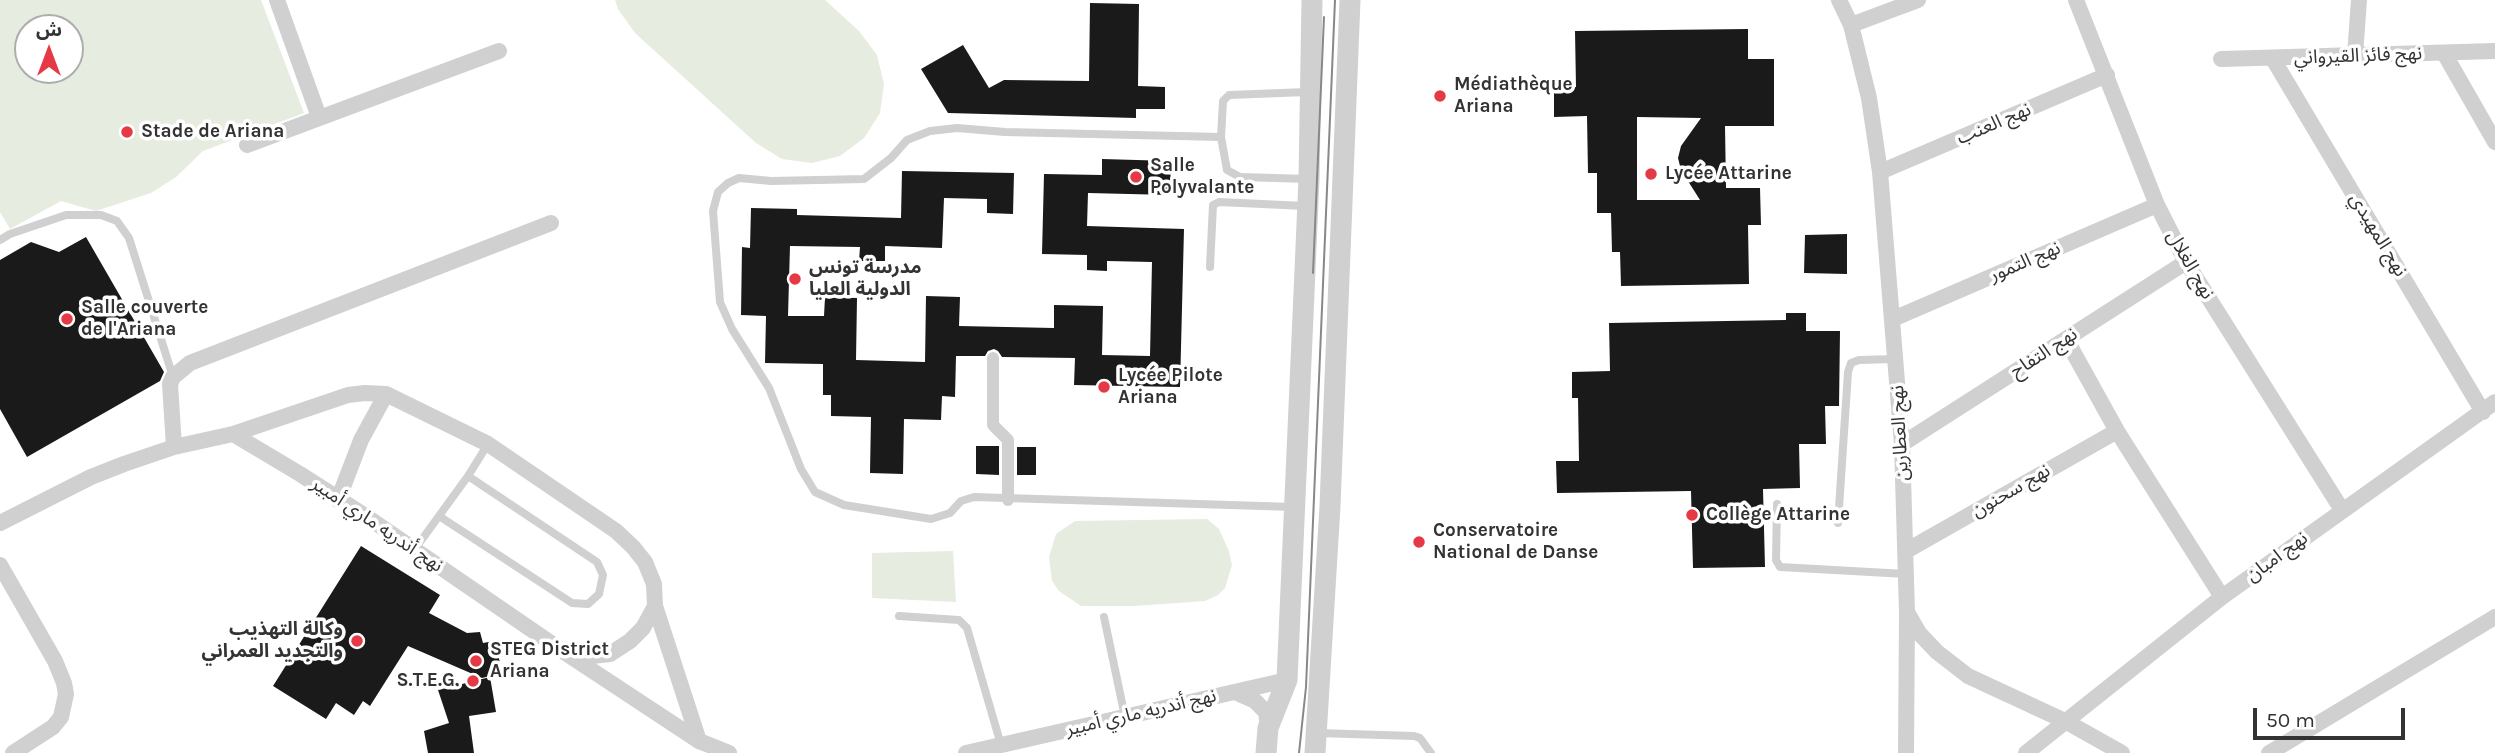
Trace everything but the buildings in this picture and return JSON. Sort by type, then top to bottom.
[{"type":"street","points":[[277,0],[319,117]]},
{"type":"street","points":[[1266,753],[1268,728],[1287,680],[1297,507],[1309,179],[1312,0]]},
{"type":"street","points":[[1316,743],[1330,506],[1350,0]]},
{"type":"street","name":"نهج العطارين","points":[[1839,0],[1851,25],[1869,98],[1880,172],[1902,444],[1908,612],[1919,633],[1937,652],[1968,676],[2065,721],[2122,753]]},
{"type":"street","points":[[1851,25],[1918,0]]},
{"type":"street","name":"نهج الغلال","points":[[2076,0],[2157,205],[2186,262],[2342,510]]},
{"type":"street","points":[[2355,55],[2359,0]]},
{"type":"street","points":[[247,145],[499,51]]},
{"type":"street","name":"نهج فائز القيرواني","points":[[2221,59],[2495,51]]},
{"type":"street","points":[[2444,53],[2495,142]]},
{"type":"street","name":"نهج المهيدي","points":[[2273,59],[2489,407]]},
{"type":"street","name":"نهج العنب","points":[[1880,172],[2107,75]]},
{"type":"street","name":"نهج التمور","points":[[1893,319],[2157,205]]},
{"type":"street","points":[[174,447],[170,384],[173,377],[190,363],[551,223]]},
{"type":"street","name":"نهج التفاح","points":[[1902,444],[2186,262]]},
{"type":"street","points":[[2066,339],[2117,431],[2222,597]]},
{"type":"street","points":[[993,358],[993,425],[1008,440],[1008,500]]},
{"type":"street","points":[[0,523],[91,477],[174,447],[233,434],[348,395],[386,394],[488,444],[616,531],[633,547],[645,562],[654,584],[655,606],[699,741]]},
{"type":"street","points":[[338,500],[361,440],[386,394]]},
{"type":"street","name":"نهج امبان","points":[[2026,753],[2222,597],[2489,407]]},
{"type":"street","name":"نهج سحنون","points":[[1906,551],[2117,431]]},
{"type":"street","name":"نهج أندريه ماري أمبير","points":[[233,434],[300,474],[699,741],[729,753]]},
{"type":"street","points":[[0,565],[55,661],[64,683],[61,717],[53,727],[13,753]]},
{"type":"street","points":[[564,652],[592,656],[610,654],[630,641],[643,628],[655,606]]},
{"type":"street","points":[[1906,753],[1908,612]]},
{"type":"street","points":[[2269,753],[2495,617]]},
{"type":"street","name":"نهج أندريه ماري أمبير","points":[[966,753],[1287,680]]},
{"type":"street","name":"نهج أندريه ماري أمبير","points":[[1235,692],[1255,702],[1266,712],[1268,728]]},
{"type":"lane","points":[[1309,179],[1240,177],[1227,170],[1221,137],[1223,101],[1229,95],[1311,92]]},
{"type":"lane","points":[[1221,137],[1005,132],[957,128],[930,131],[907,140],[891,158],[863,179],[771,181],[739,178],[718,192],[713,211],[720,302],[732,330],[769,388],[801,469],[815,492],[844,505],[930,519],[950,513],[961,501],[974,497],[1297,507]]},
{"type":"lane","points":[[1209,267],[1213,205],[1219,202],[1308,206]]},
{"type":"lane","points":[[0,240],[66,215],[102,215],[117,222],[129,238],[173,377]]},
{"type":"lane","points":[[1838,523],[1848,372],[1851,363],[1858,360],[1896,359]]},
{"type":"lane","points":[[415,550],[488,444]]},
{"type":"lane","points":[[439,516],[572,603],[588,604],[599,594],[603,575],[597,562],[468,476]]},
{"type":"lane","points":[[1777,504],[1776,560],[1780,567],[1906,574]]},
{"type":"lane","points":[[899,616],[959,620],[967,628],[1001,745]]},
{"type":"lane","points":[[1104,617],[1125,717]]},
{"type":"lane","points":[[1316,743],[1414,736],[1420,738],[1431,753]]},
{"type":"shaded area","name":"Stade de Ariana","points":[[0,0],[261,0],[304,113],[203,151],[176,177],[151,193],[96,211],[61,201],[10,229],[0,212]]},
{"type":"shaded area","points":[[615,0],[825,0],[859,31],[877,55],[884,84],[880,113],[864,138],[840,156],[812,163],[782,159],[756,143],[635,33]]},
{"type":"shaded area","points":[[1207,519],[1219,529],[1232,565],[1225,588],[1205,601],[1134,606],[1081,606],[1059,591],[1052,581],[1049,557],[1056,534],[1075,521]]},
{"type":"shaded area","points":[[953,551],[956,602],[872,598],[872,553]]},
{"type":"tram line","points":[[1299,753],[1306,687],[1335,0]]},
{"type":"tram line","points":[[1313,273],[1324,17]]},
{"type":"place","name":"Médiathèque Ariana","points":[[1440,96]]},
{"type":"place","name":"Stade de Ariana","points":[[127,132]]},
{"type":"place","name":"Lycée Attarine","points":[[1651,174]]},
{"type":"place","name":"Salle Polyvalante","points":[[1136,177]]},
{"type":"place","name":"مدرسة تونس الدولية العليا","points":[[795,279]]},
{"type":"place","name":"Salle couverte de l'Ariana","points":[[67,319]]},
{"type":"place","name":"Lycée Pilote Ariana","points":[[1104,387]]},
{"type":"place","name":"Collège Attarine","points":[[1692,515]]},
{"type":"place","name":"Conservatoire National de Danse","points":[[1419,542]]},
{"type":"place","name":"وكالة التهذيب والتجديد العمراني","points":[[357,641]]},
{"type":"place","name":"STEG District Ariana","points":[[476,661]]},
{"type":"place","name":"S.T.E.G.","points":[[473,681]]}]
